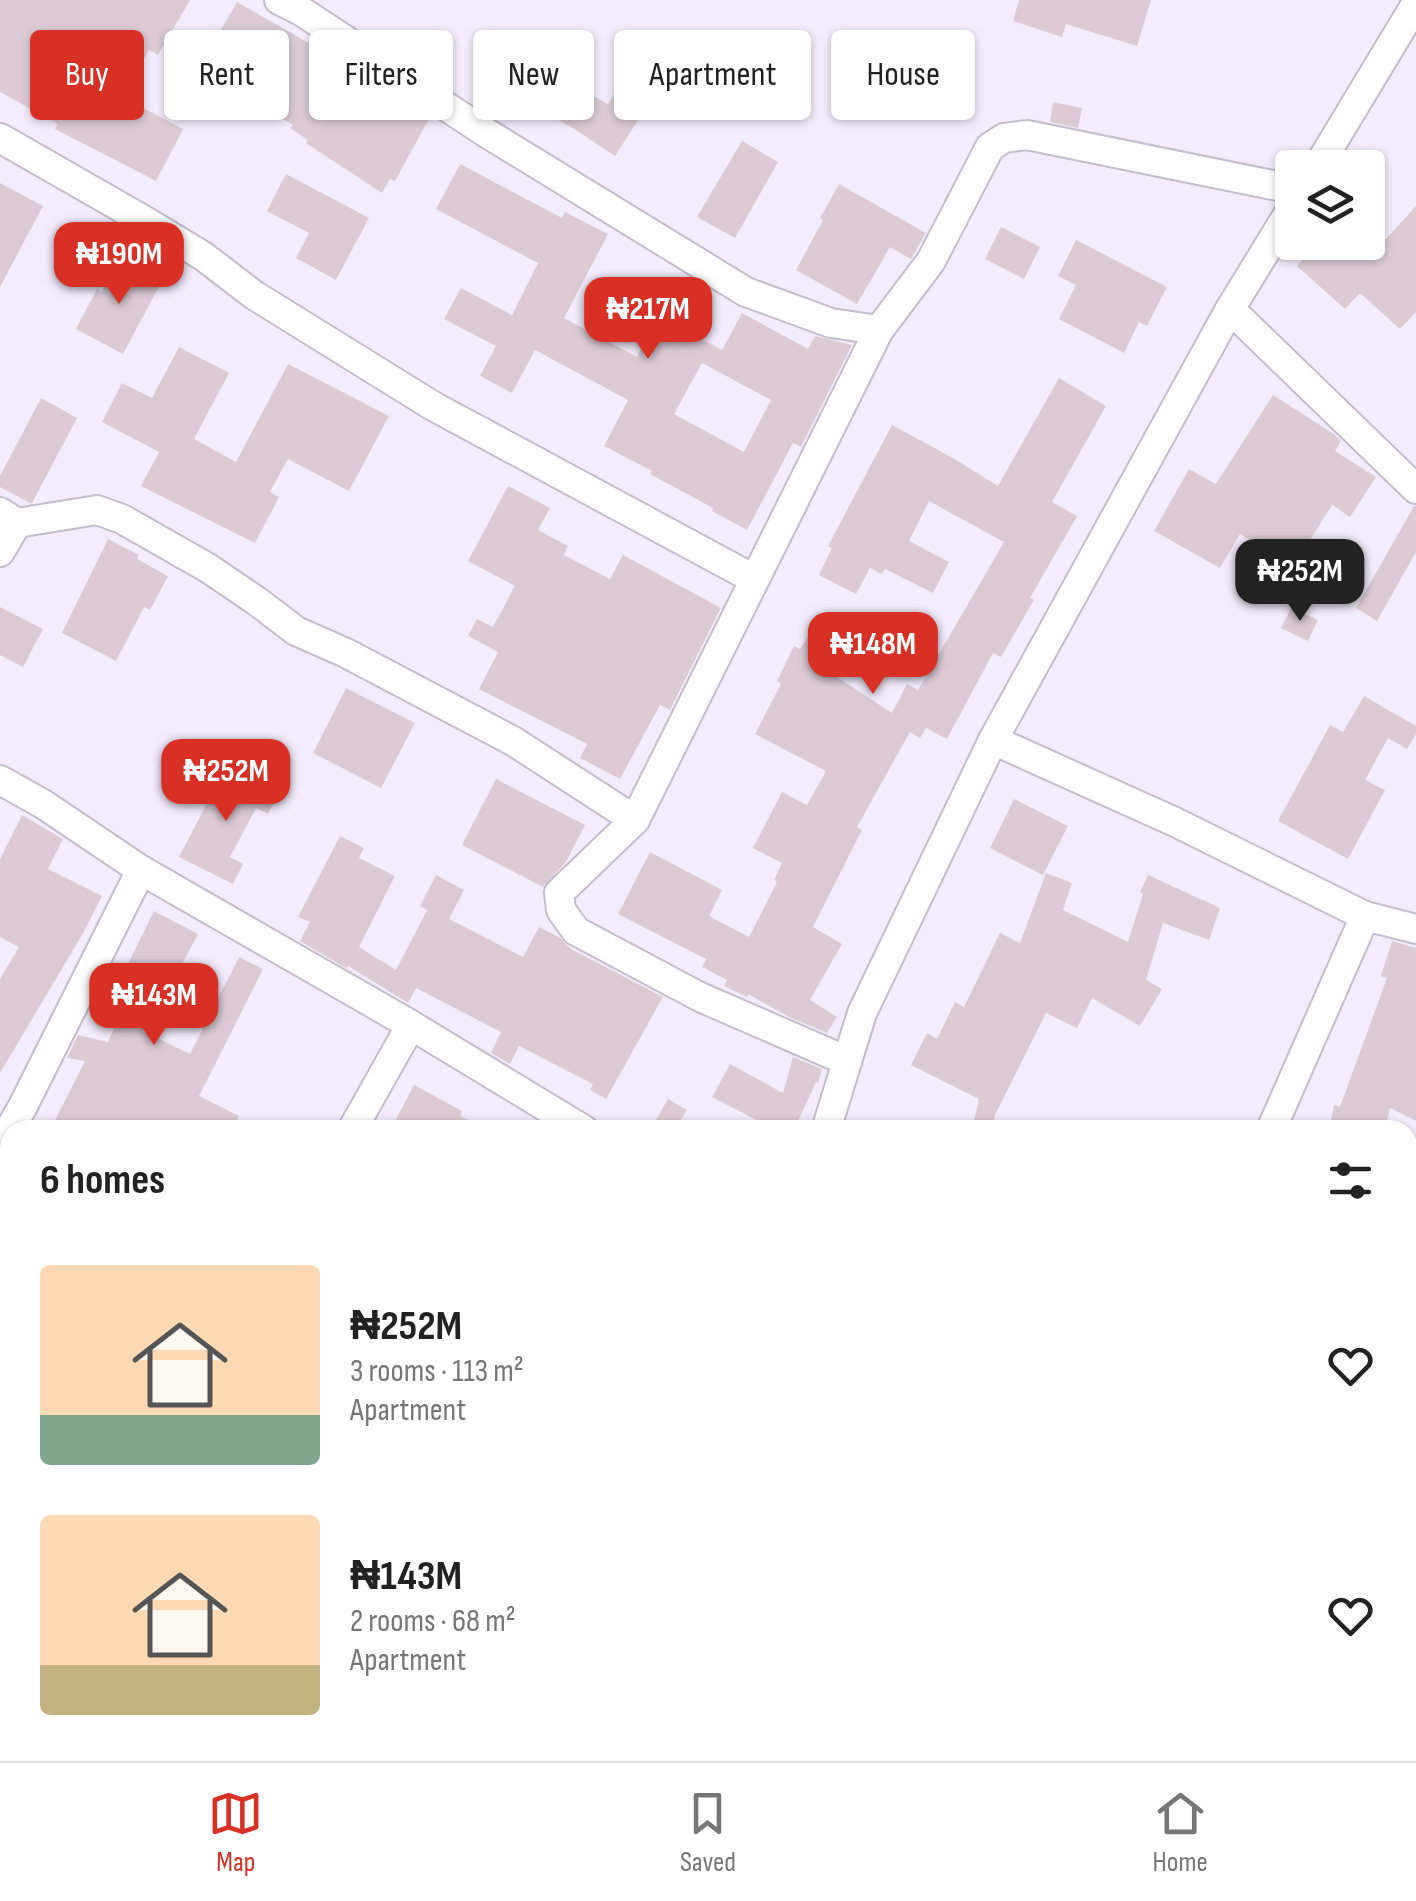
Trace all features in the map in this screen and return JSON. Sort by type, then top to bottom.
[{"type":"street","points":[[280,0],[485,132],[746,292],[831,323],[879,330]]},
{"type":"street","points":[[1328,150],[1416,4]]},
{"type":"street","points":[[847,1061],[700,997],[576,931],[561,910],[559,892],[636,820],[879,330],[931,261],[990,147],[1004,138],[1026,135],[1275,185]]},
{"type":"street","points":[[0,138],[203,256],[254,295],[434,406],[754,579]]},
{"type":"street","points":[[829,1120],[862,1014],[993,740],[1230,309],[1275,236]]},
{"type":"street","points":[[1230,309],[1416,489]]},
{"type":"street","points":[[0,552],[8,517],[97,510],[122,519],[208,568],[296,631],[513,741],[636,820]]},
{"type":"street","points":[[993,740],[1175,822],[1364,916],[1416,929]]},
{"type":"street","points":[[0,780],[141,870],[567,1120]]},
{"type":"street","points":[[11,1102],[141,870]]},
{"type":"street","points":[[1275,1120],[1364,916]]},
{"type":"street","points":[[358,1120],[410,1025]]},
{"type":"building","points":[[0,0],[190,0],[173,30],[164,30],[164,45],[158,55],[149,50],[144,59],[144,30],[30,30],[30,109],[0,92]]},
{"type":"building","points":[[1019,0],[1151,0],[1137,46],[1066,24],[1062,37],[1013,21]]},
{"type":"building","points":[[237,2],[286,30],[221,30]]},
{"type":"building","points":[[289,32],[309,43],[309,120],[428,120],[395,181],[390,179],[382,193],[306,143],[308,140],[290,128],[293,125],[285,120],[289,120]]},
{"type":"building","points":[[614,95],[614,120],[638,120],[615,156],[558,120],[594,120],[594,96],[608,104]]},
{"type":"building","points":[[1053,102],[1082,108],[1078,128],[1050,122]]},
{"type":"building","points":[[144,109],[183,129],[156,181],[55,129],[58,124],[51,120],[144,120]]},
{"type":"building","points":[[742,141],[778,162],[735,238],[697,217]]},
{"type":"building","points":[[460,164],[562,218],[565,212],[608,234],[564,318],[637,357],[658,316],[722,350],[742,313],[808,349],[815,336],[852,345],[801,447],[793,443],[747,530],[604,446],[628,400],[535,350],[512,393],[480,376],[496,346],[444,319],[461,288],[512,315],[538,263],[436,209]],"holes":[[[702,363],[771,400],[744,452],[674,414]]]},
{"type":"building","points":[[286,174],[369,218],[336,280],[296,258],[309,233],[267,211]]},
{"type":"building","points":[[0,183],[43,206],[0,287]]},
{"type":"building","points":[[839,184],[926,233],[911,259],[890,247],[857,304],[796,270]]},
{"type":"building","points":[[1416,206],[1416,312],[1400,329],[1360,293],[1345,309],[1297,266],[1302,260],[1385,260],[1385,240]]},
{"type":"building","points":[[1001,227],[1040,247],[1024,279],[985,259]]},
{"type":"building","points":[[1076,240],[1167,287],[1147,326],[1139,322],[1124,353],[1059,319],[1076,285],[1058,276]]},
{"type":"building","points":[[120,259],[162,281],[123,354],[76,329],[97,289],[102,292]]},
{"type":"building","points":[[179,347],[229,373],[194,439],[236,462],[288,364],[389,416],[349,491],[288,459],[270,492],[279,497],[255,543],[141,486],[159,452],[102,422],[122,383],[152,398]]},
{"type":"building","points":[[1059,378],[1106,406],[1052,502],[1077,516],[1001,657],[993,653],[947,739],[926,728],[920,738],[910,732],[857,827],[862,830],[813,927],[842,944],[810,1000],[837,1017],[827,1033],[724,986],[727,980],[702,967],[706,959],[618,914],[650,852],[722,890],[709,916],[749,937],[777,882],[774,880],[782,863],[753,848],[782,792],[807,805],[826,771],[755,734],[781,684],[777,681],[794,646],[800,649],[813,630],[843,648],[833,665],[841,668],[837,677],[892,713],[907,684],[918,690],[1004,542],[929,501],[909,541],[949,562],[933,593],[885,569],[882,574],[870,568],[856,594],[819,575],[832,548],[828,546],[892,425],[998,486]]},
{"type":"building","points":[[1273,395],[1334,434],[1341,441],[1335,451],[1376,477],[1350,517],[1332,505],[1293,567],[1240,534],[1220,568],[1154,531],[1189,469],[1216,484]]},
{"type":"building","points":[[41,398],[77,418],[30,503],[0,487],[0,476]]},
{"type":"building","points":[[508,486],[550,508],[538,530],[568,546],[564,555],[610,579],[623,555],[721,608],[670,710],[660,705],[620,779],[580,758],[587,744],[479,689],[498,652],[468,636],[477,619],[493,627],[515,586],[468,561]]},
{"type":"building","points":[[1414,506],[1416,552],[1377,621],[1356,608]]},
{"type":"building","points":[[108,539],[168,576],[150,610],[144,607],[116,661],[62,633]]},
{"type":"building","points":[[0,607],[43,629],[23,667],[0,655]]},
{"type":"building","points":[[1291,608],[1318,620],[1308,641],[1281,628]]},
{"type":"building","points":[[346,688],[415,723],[381,788],[313,753]]},
{"type":"building","points":[[1364,696],[1416,726],[1416,734],[1407,749],[1388,738],[1365,780],[1385,790],[1348,859],[1278,821],[1330,725],[1343,732]]},
{"type":"building","points":[[226,767],[278,794],[268,814],[256,808],[230,857],[243,864],[233,884],[179,857]]},
{"type":"building","points":[[496,779],[585,825],[566,862],[543,887],[462,845]]},
{"type":"building","points":[[1014,799],[1068,826],[1043,875],[990,848]]},
{"type":"building","points":[[22,815],[63,839],[48,869],[102,896],[0,1073],[0,979],[19,947],[0,937],[0,859]]},
{"type":"building","points":[[340,836],[364,848],[359,858],[395,876],[359,947],[396,970],[427,910],[420,906],[436,875],[464,890],[449,919],[523,957],[539,927],[559,937],[571,949],[663,997],[606,1099],[590,1090],[593,1084],[519,1046],[510,1064],[491,1053],[501,1032],[416,988],[408,1003],[300,941],[310,922],[298,917]]},
{"type":"building","points":[[1046,873],[1072,883],[1063,910],[1128,942],[1148,875],[1220,908],[1209,940],[1163,923],[1146,980],[1162,989],[1140,1026],[1092,998],[1077,1028],[1046,1013],[994,1120],[974,1120],[979,1099],[911,1065],[927,1033],[937,1039],[955,1002],[964,1007],[1000,933],[1020,943]]},
{"type":"building","points":[[154,911],[198,934],[143,1031],[190,1054],[239,957],[263,969],[199,1096],[239,1116],[237,1120],[55,1120],[85,1061],[67,1058],[78,1035],[108,1042],[123,1010],[109,1002]]},
{"type":"building","points":[[1392,941],[1416,948],[1416,1120],[1390,1108],[1387,1120],[1331,1120],[1334,1105],[1340,1107],[1387,978],[1381,976]]},
{"type":"building","points":[[793,1057],[822,1069],[799,1120],[757,1120],[712,1097],[730,1064],[783,1093]]},
{"type":"building","points":[[414,1085],[462,1111],[460,1116],[469,1120],[396,1120]]},
{"type":"building","points":[[668,1099],[687,1110],[681,1120],[656,1120]]}]
